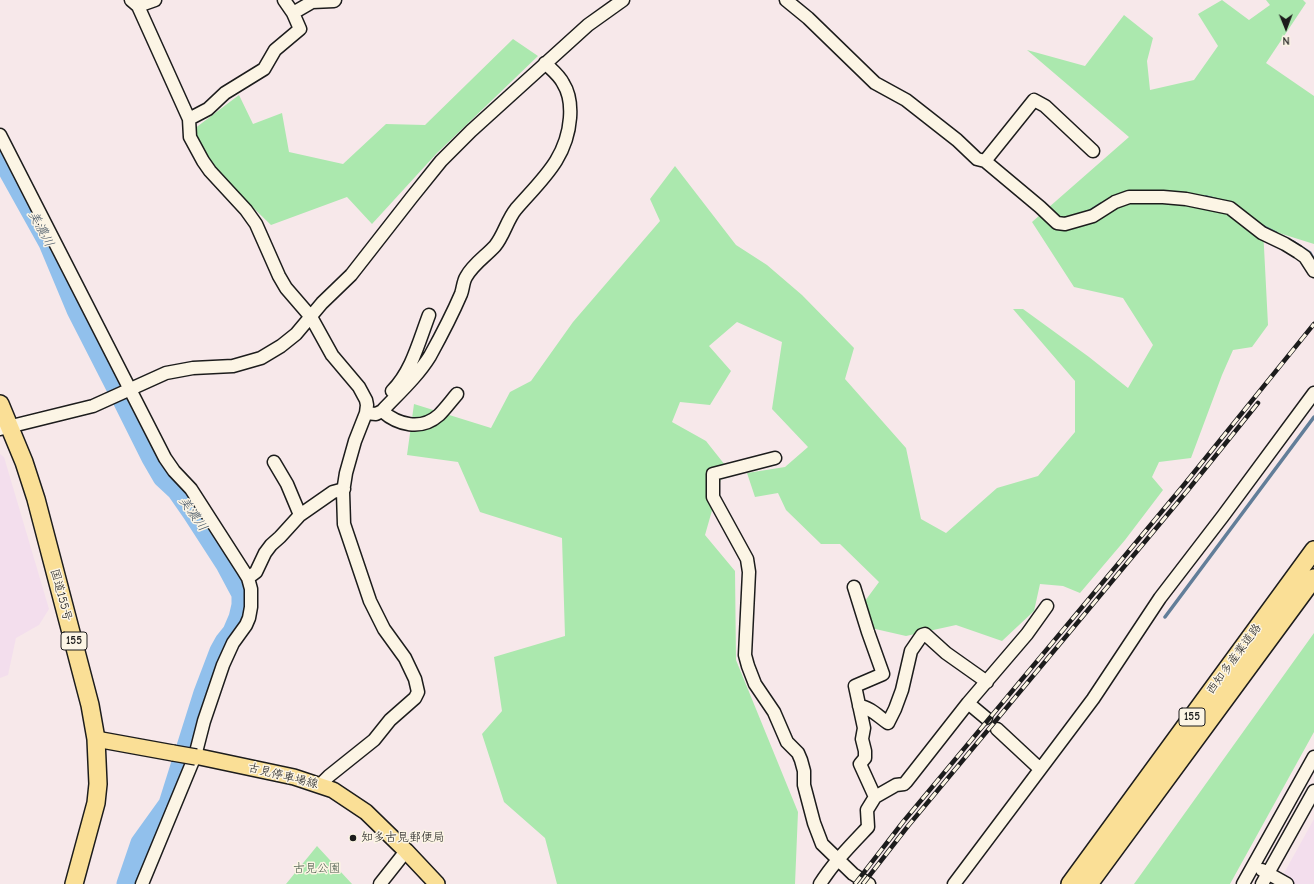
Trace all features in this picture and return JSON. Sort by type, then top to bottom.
[{"type":"highway","name":"国道155号","points":[[0,404],[5,428],[24,462],[36,499],[90,705],[96,739],[98,784],[96,803],[74,884]]},
{"type":"highway","name":"西知多産業道路","points":[[1070,884],[1314,550]]},
{"type":"highway","name":"西知多産業道路","points":[[1089,884],[1314,578]]},
{"type":"main road","name":"古見停車場線","points":[[96,739],[294,777],[333,790],[366,812],[437,884]]},
{"type":"street","points":[[155,0],[134,3],[189,119],[190,137],[210,171],[246,210],[256,224],[279,276],[286,288],[311,317],[332,355],[359,387],[366,400],[367,409],[355,441],[346,473],[344,489],[344,524],[370,601],[384,629],[405,658],[415,679],[418,692],[415,698],[390,720],[374,740],[329,776],[324,781],[322,786]]},
{"type":"street","points":[[189,119],[208,109],[225,93],[264,69],[275,50],[300,28],[293,13],[284,0]]},
{"type":"street","points":[[293,13],[312,2],[335,0]]},
{"type":"street","points":[[5,428],[93,406],[166,373],[193,368],[233,366],[261,358],[281,346],[296,334],[322,303],[351,275],[441,161],[471,131],[545,63],[588,25],[623,0]]},
{"type":"street","points":[[786,0],[808,18],[875,83],[906,100],[957,140],[977,159],[984,161],[1057,223],[1065,224],[1093,216],[1115,202],[1129,197],[1186,199],[1230,208],[1262,233],[1285,244],[1305,257],[1314,271]]},
{"type":"street","points":[[367,409],[376,414],[382,411],[416,376],[430,356],[462,292],[466,277],[499,240],[510,218],[552,169],[564,147],[569,131],[571,105],[568,92],[562,82],[545,63]]},
{"type":"street","points":[[984,161],[1034,100],[1045,106],[1093,151]]},
{"type":"street","points":[[0,135],[165,458],[190,489],[248,578],[251,589],[252,597],[249,618],[223,665],[204,721],[195,757],[142,884]]},
{"type":"street","points":[[367,409],[374,406],[386,397],[398,385],[414,357],[429,316]]},
{"type":"street","points":[[954,884],[1093,699],[1160,598],[1314,393]]},
{"type":"street","points":[[382,411],[394,420],[404,424],[417,425],[426,423],[438,416],[457,394]]},
{"type":"street","points":[[775,458],[713,474],[713,497],[747,559],[749,572],[745,655],[755,684],[774,712],[787,742],[798,753],[804,771],[804,785],[814,823],[822,844],[852,874],[869,884]]},
{"type":"street","points":[[274,462],[287,484],[300,515]]},
{"type":"street","points":[[248,578],[256,572],[265,553],[271,545],[300,515],[333,492],[344,489]]},
{"type":"street","points":[[854,587],[883,674],[855,686],[864,728],[862,739],[865,758],[860,764],[875,797]]},
{"type":"street","points":[[820,884],[838,859],[868,827],[867,810],[875,797],[896,785],[904,784],[906,782],[968,703],[1027,634],[1047,606]]},
{"type":"street","points":[[859,706],[863,706],[888,723],[902,690],[911,651],[922,635],[925,634],[946,653],[987,682]]},
{"type":"street","points":[[968,703],[986,718]]},
{"type":"street","points":[[997,729],[1040,769]]},
{"type":"street","points":[[1243,884],[1314,757]]},
{"type":"street","points":[[1265,879],[1314,791]]},
{"type":"street","points":[[380,884],[406,851]]},
{"type":"street","points":[[1254,865],[1265,879],[1287,884]]},
{"type":"shaded area","points":[[0,454],[4,457],[49,609],[39,625],[16,638],[8,675],[0,678]]},
{"type":"shaded area","points":[[1314,819],[1314,884],[1278,884]]},
{"type":"green space","points":[[1222,0],[1249,20],[1270,5],[1266,0],[1303,0],[1306,3],[1266,63],[1314,96],[1314,244],[1263,228],[1268,325],[1252,347],[1233,350],[1191,458],[1159,462],[1152,477],[1163,490],[1125,540],[1080,593],[1063,586],[1040,584],[1034,611],[1002,641],[956,625],[906,636],[871,628],[865,601],[879,582],[840,544],[821,544],[786,510],[778,493],[755,497],[747,473],[785,467],[808,447],[772,409],[782,342],[737,322],[709,346],[731,371],[710,405],[680,402],[672,422],[706,441],[725,465],[705,535],[735,571],[736,660],[798,812],[795,884],[557,884],[545,838],[504,802],[482,734],[502,711],[494,657],[565,636],[562,538],[480,512],[458,462],[407,455],[414,404],[491,428],[510,392],[531,381],[573,322],[660,221],[650,199],[675,166],[736,245],[767,265],[802,295],[854,348],[845,379],[906,448],[921,519],[946,533],[997,488],[1038,476],[1075,432],[1075,381],[1013,309],[1023,309],[1089,357],[1128,388],[1153,345],[1123,298],[1074,287],[1032,222],[1129,137],[1027,50],[1085,66],[1124,15],[1153,38],[1147,61],[1150,90],[1194,80],[1218,46],[1198,14]]},
{"type":"green space","points":[[513,39],[538,56],[437,153],[372,224],[347,197],[271,225],[207,163],[194,129],[239,95],[253,124],[282,113],[289,152],[343,164],[386,124],[425,125]]},
{"type":"green space","points":[[1314,633],[1314,732],[1230,884],[1134,884]]},
{"type":"green space","name":"古見公園","points":[[317,846],[352,884],[286,884]]},
{"type":"waterway","name":"美濃川","points":[[0,155],[49,243],[77,310],[152,458],[163,477],[177,490],[193,513],[226,564],[242,594],[242,605],[239,618],[233,632],[220,651],[204,693],[169,804],[141,843],[127,884]]},
{"type":"waterway","points":[[1206,197],[1229,203]]},
{"type":"waterway","points":[[1090,211],[1101,204]]},
{"type":"waterway","points":[[1262,226],[1276,233]]},
{"type":"waterway","points":[[1293,242],[1310,253],[1314,260]]},
{"type":"waterway","points":[[1165,617],[1314,417]]},
{"type":"railway","points":[[855,884],[903,822],[1183,486],[1314,324]]},
{"type":"railway","points":[[863,884],[908,826],[1188,490],[1258,403]]},
{"type":"place","name":"知多古見郵便局","points":[[353,838]]}]
